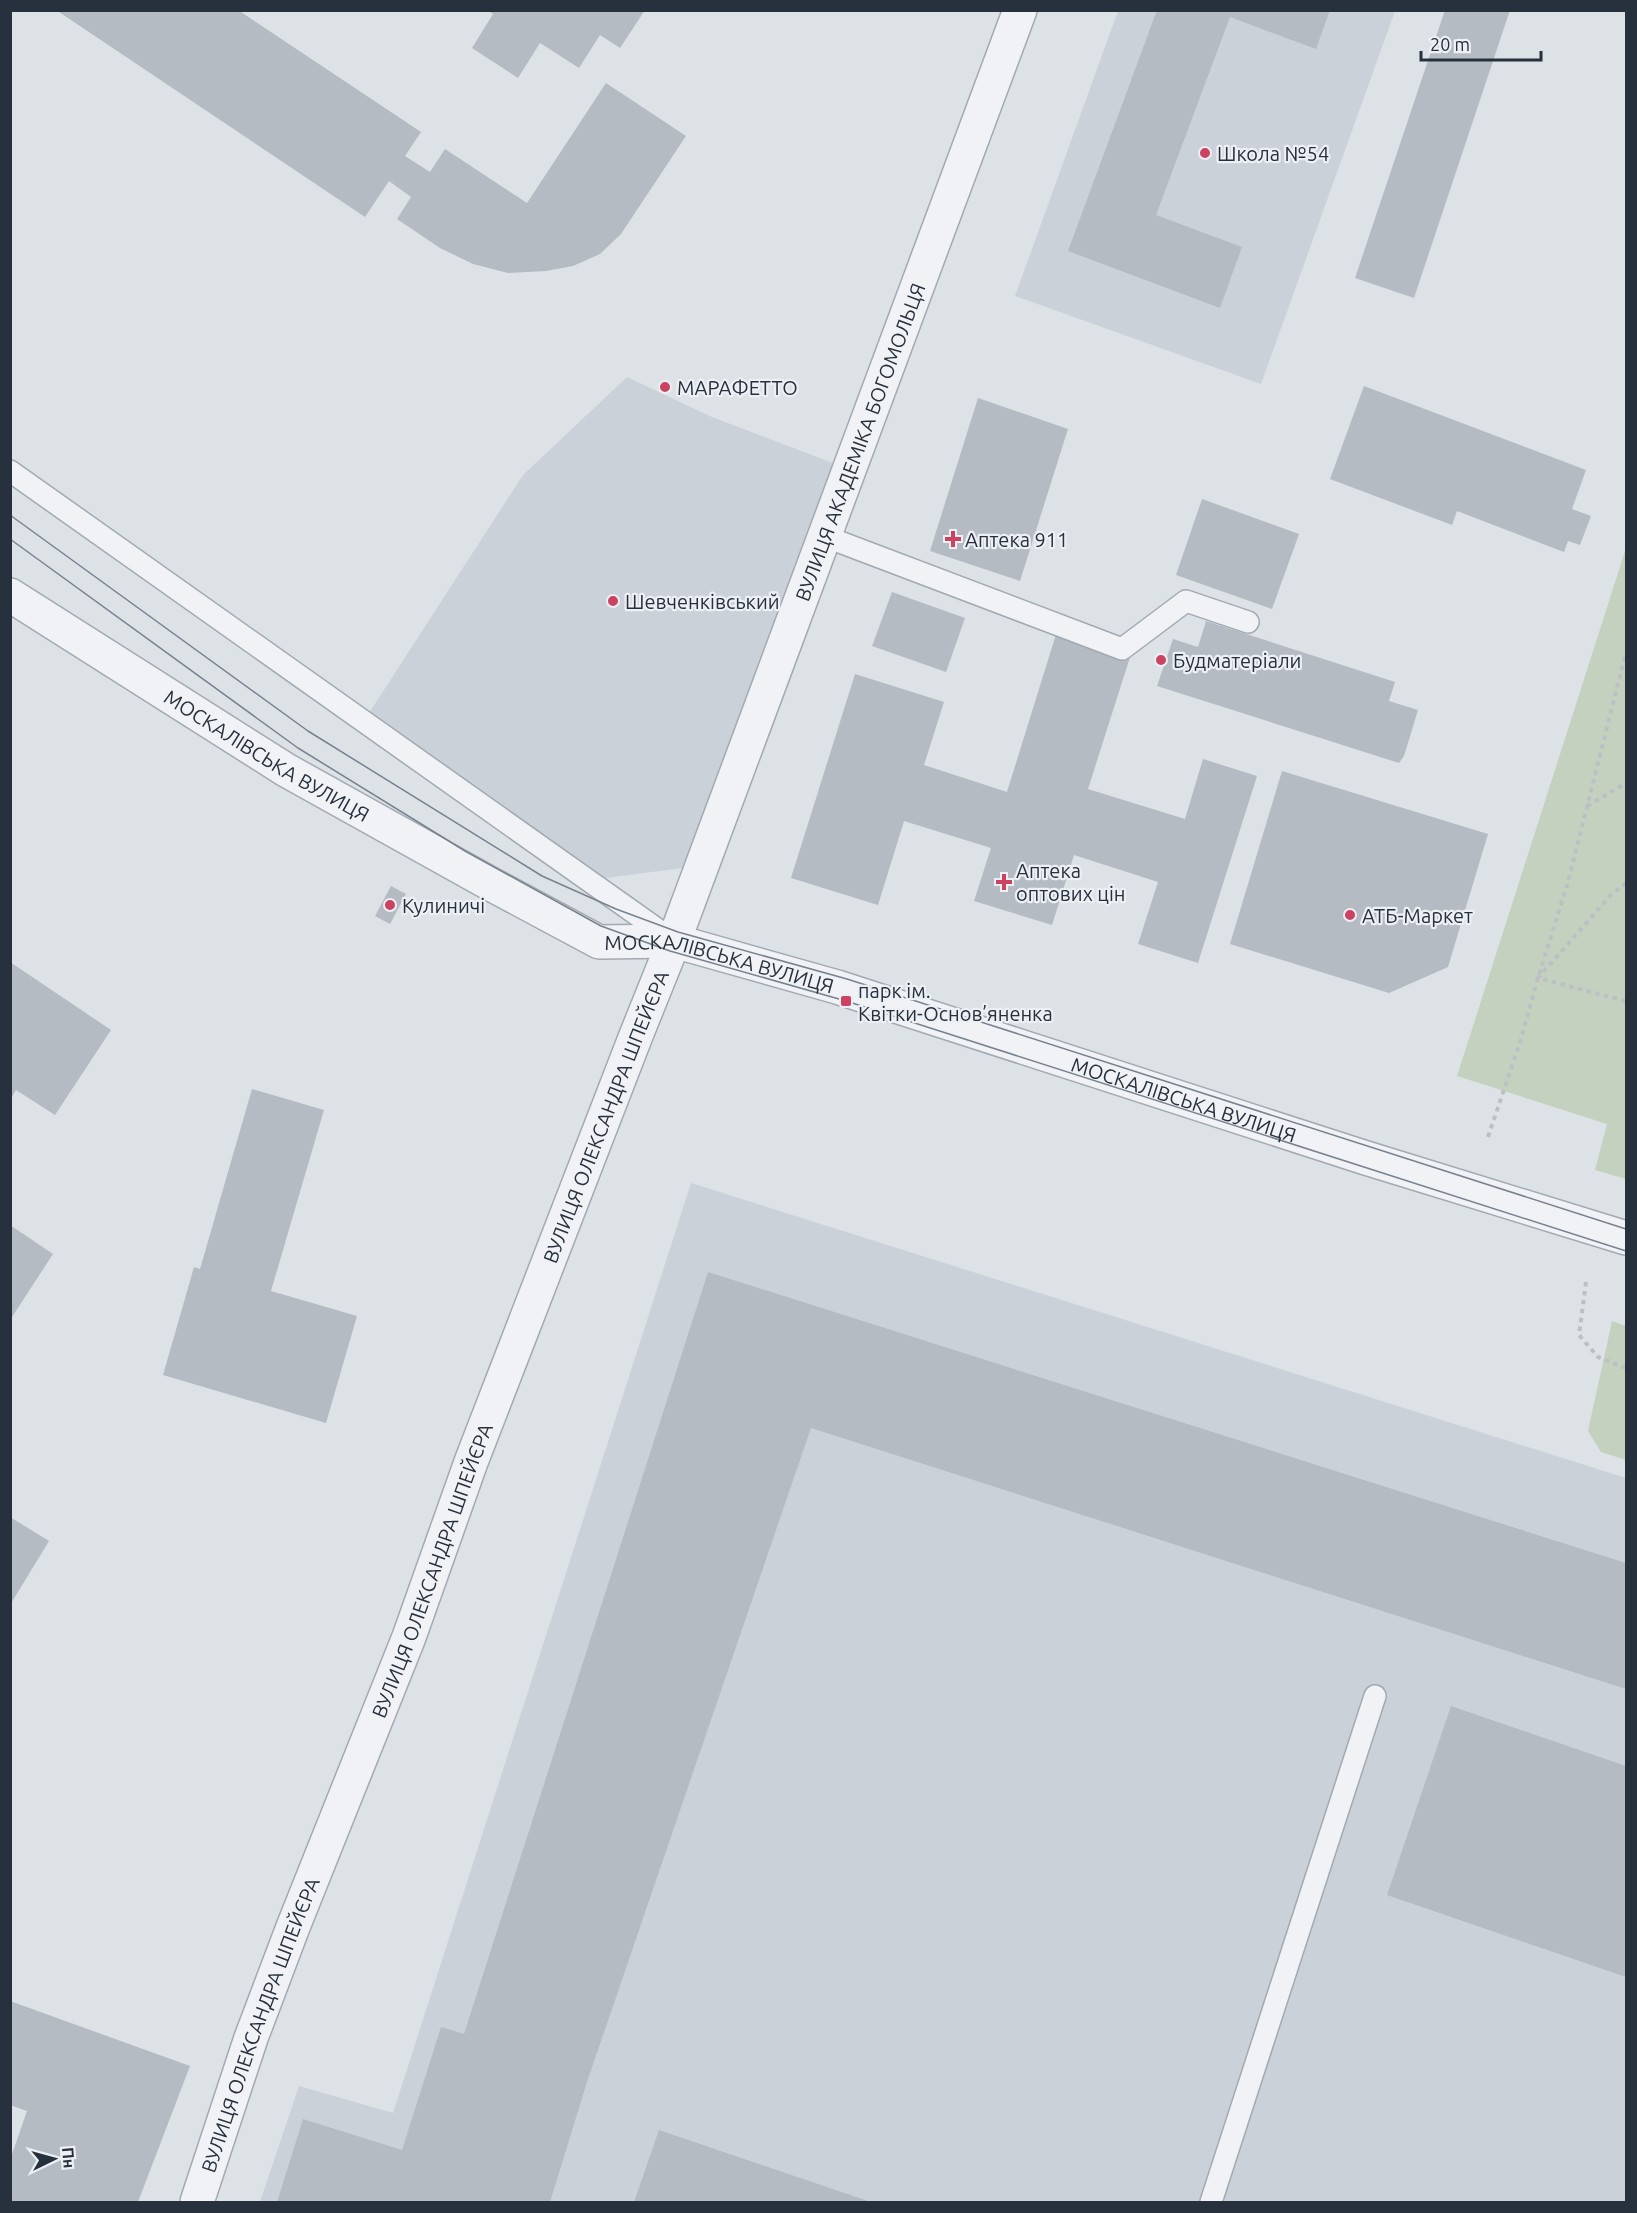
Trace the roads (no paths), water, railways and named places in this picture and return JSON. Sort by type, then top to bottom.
[{"type":"street","name":"ВУЛИЦЯ АКАДЕМІКА БОГОМОЛЬЦЯ","points":[[674,941],[1020,10]]},
{"type":"street","name":"МОСКАЛІВСЬКА ВУЛИЦЯ","points":[[10,595],[286,770],[489,884],[599,942],[674,941],[837,987],[1366,1158],[1626,1238]]},
{"type":"street","name":"ВУЛИЦЯ ОЛЕКСАНДРА ШПЕЙЄРА","points":[[197,2202],[252,2038],[293,1927],[409,1637],[476,1451],[634,1038],[674,941]]},
{"type":"lane","points":[[10,471],[674,941]]},
{"type":"lane","points":[[824,536],[1122,649],[1186,602],[1248,622]]},
{"type":"lane","points":[[1211,2202],[1375,1696]]},
{"type":"tram line","points":[[10,515],[308,731],[542,876],[616,909],[678,932],[847,979],[1626,1229]]},
{"type":"tram line","points":[[10,539],[298,748],[465,851],[601,926],[670,951],[846,1001],[1626,1251]]},
{"type":"place","name":"Школа №54","points":[[1205,153]]},
{"type":"place","name":"МАРАФЕТТО","points":[[665,387]]},
{"type":"place","name":"Аптека 911","points":[[953,539]]},
{"type":"place","name":"Шевченківський","points":[[613,601]]},
{"type":"place","name":"Будматеріали","points":[[1161,660]]},
{"type":"place","name":"Аптека оптових цін","points":[[1004,882]]},
{"type":"place","name":"Кулиничі","points":[[390,905]]},
{"type":"place","name":"АТБ-Маркет","points":[[1350,915]]},
{"type":"place","name":"парк ім. Квітки-Основ’яненка","points":[[846,1001]]}]
